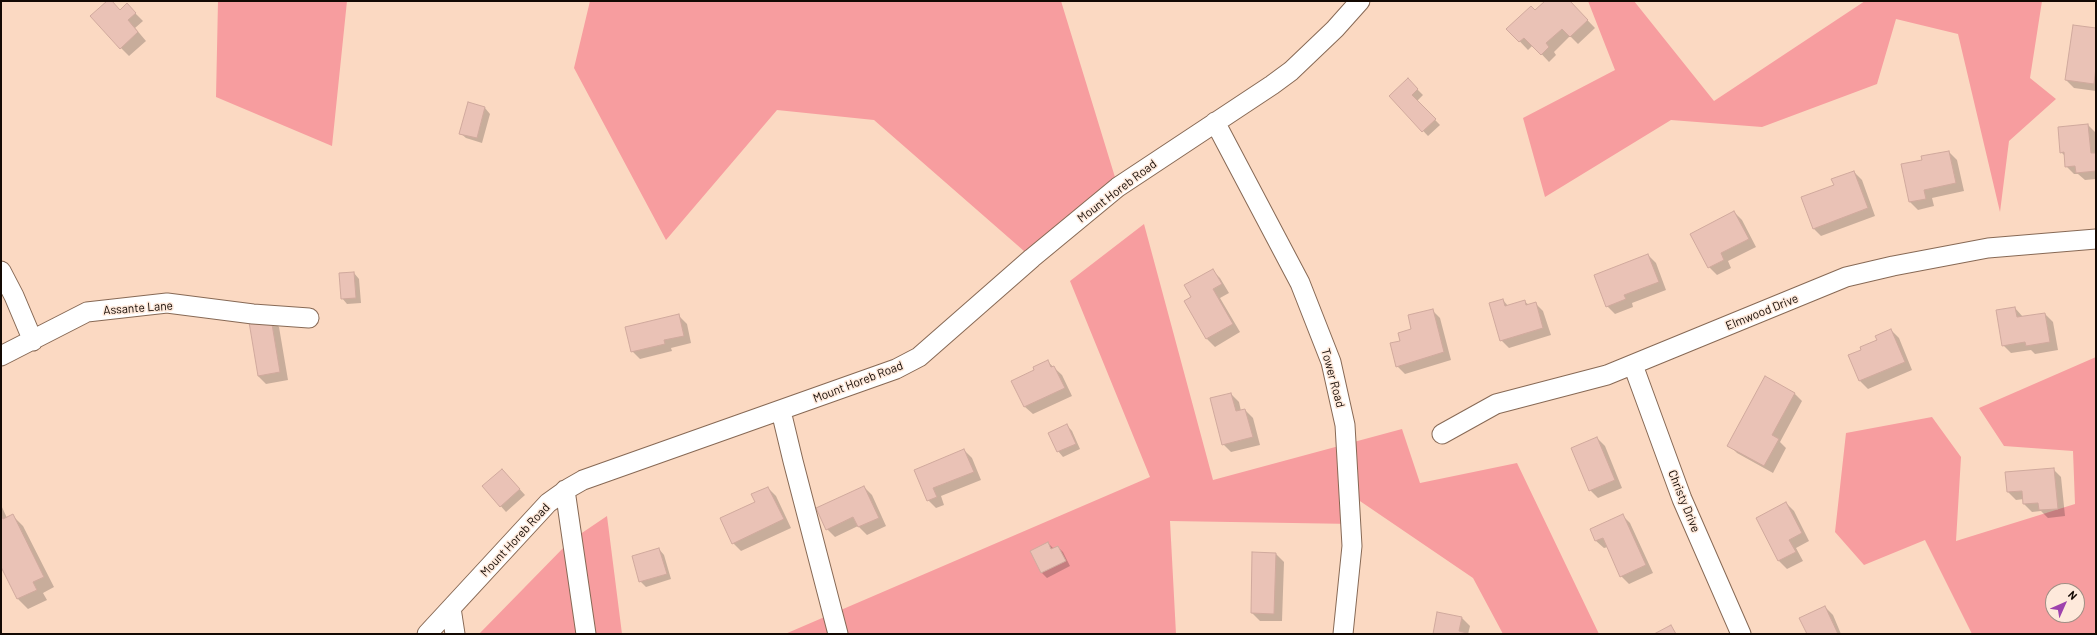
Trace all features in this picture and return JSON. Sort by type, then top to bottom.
[{"type":"street","name":"Mount Horeb Road","points":[[427,634],[548,503],[565,490],[583,480],[896,369],[919,357],[1032,258],[1118,187],[1272,85],[1309,54],[1360,1]]},
{"type":"street","name":"Tower Road","points":[[1215,122],[1300,283],[1331,362],[1345,425],[1352,546],[1343,634]]},
{"type":"street","name":"Elmwood Drive","points":[[1442,434],[1496,404],[1607,375],[1846,277],[1893,266],[1988,248],[2096,239]]},
{"type":"street","points":[[1,271],[14,296],[33,341]]},
{"type":"street","name":"Assante Lane","points":[[1,356],[33,341],[87,312],[167,303],[253,314],[309,318]]},
{"type":"street","name":"Christy Drive","points":[[1633,365],[1682,499],[1741,634]]},
{"type":"street","points":[[781,411],[838,634]]},
{"type":"street","points":[[565,490],[586,634]]},
{"type":"street","points":[[452,608],[454,634]]},
{"type":"shaded area","points":[[218,1],[347,1],[332,146],[216,97]]},
{"type":"shaded area","points":[[590,1],[1061,1],[1118,187],[1032,258],[874,120],[777,110],[666,240],[574,68]]},
{"type":"shaded area","points":[[1588,1],[1634,1],[1714,101],[1865,1],[2042,1],[2030,78],[2056,99],[2009,141],[2000,212],[1958,34],[1896,19],[1877,84],[1762,127],[1671,120],[1545,197],[1523,118],[1615,70]]},
{"type":"shaded area","points":[[1144,224],[1213,480],[1402,429],[1420,483],[1517,463],[1599,634],[1503,634],[1473,578],[1354,497],[1354,524],[1170,521],[1176,634],[785,634],[1150,477],[1070,281]]},
{"type":"shaded area","points":[[2096,357],[2096,634],[1972,634],[1925,540],[1864,565],[1835,532],[1846,433],[1932,417],[1961,457],[1956,541],[2075,504],[2073,451],[2004,446],[1979,408]]},
{"type":"shaded area","points":[[607,516],[622,634],[479,634],[570,541]]},
{"type":"building","points":[[107,1],[112,1],[120,10],[127,3],[136,13],[128,20],[138,32],[120,49],[90,16]]},
{"type":"building","points":[[1545,1],[1570,1],[1588,20],[1570,37],[1562,29],[1546,43],[1549,47],[1541,55],[1524,38],[1519,42],[1506,29],[1531,6],[1535,10]]},
{"type":"building","points":[[2073,25],[2096,28],[2096,67],[2094,84],[2065,80]]},
{"type":"building","points":[[1408,78],[1418,89],[1412,95],[1436,119],[1422,132],[1389,96]]},
{"type":"building","points":[[468,102],[485,107],[477,138],[459,134]]},
{"type":"building","points":[[2088,124],[2091,153],[2096,153],[2096,171],[2076,173],[2075,166],[2065,167],[2064,152],[2060,153],[2058,127]]},
{"type":"building","points":[[1949,151],[1956,183],[1924,190],[1926,199],[1909,202],[1901,164],[1922,160],[1921,156]]},
{"type":"building","points":[[1854,171],[1868,208],[1813,229],[1801,197],[1834,185],[1831,179]]},
{"type":"building","points":[[1734,211],[1749,239],[1721,253],[1724,260],[1708,268],[1690,234]]},
{"type":"building","points":[[1648,254],[1659,282],[1624,295],[1626,299],[1606,307],[1594,275]]},
{"type":"building","points":[[1213,269],[1222,284],[1213,289],[1233,324],[1206,339],[1184,301],[1191,297],[1184,285]]},
{"type":"building","points":[[354,272],[356,298],[341,299],[339,273]]},
{"type":"building","points":[[1503,299],[1505,306],[1525,300],[1526,305],[1536,302],[1543,328],[1500,341],[1489,303]]},
{"type":"building","points":[[2015,307],[2017,317],[2045,313],[2050,342],[2026,346],[2025,342],[2002,346],[1996,310]]},
{"type":"building","points":[[1433,309],[1444,352],[1396,367],[1390,343],[1400,341],[1398,333],[1411,329],[1408,315]]},
{"type":"building","points":[[679,314],[684,336],[664,340],[665,344],[631,352],[625,327]]},
{"type":"building","points":[[271,318],[280,372],[258,376],[249,322]]},
{"type":"building","points":[[1891,329],[1905,362],[1859,381],[1848,355],[1861,350],[1860,347],[1877,340],[1875,336]]},
{"type":"building","points":[[1048,360],[1051,367],[1054,366],[1065,388],[1024,407],[1011,381],[1034,370],[1033,367]]},
{"type":"building","points":[[1765,376],[1795,393],[1772,435],[1779,439],[1764,466],[1727,446]]},
{"type":"building","points":[[1231,393],[1236,411],[1245,409],[1253,437],[1222,445],[1210,398]]},
{"type":"building","points":[[1067,424],[1076,444],[1057,452],[1048,433]]},
{"type":"building","points":[[1597,437],[1615,480],[1589,491],[1571,448]]},
{"type":"building","points":[[964,449],[974,472],[933,488],[937,497],[927,501],[914,470]]},
{"type":"building","points":[[2054,468],[2058,509],[2039,510],[2038,503],[2023,504],[2022,491],[2007,492],[2005,472]]},
{"type":"building","points":[[502,469],[520,489],[500,507],[482,486]]},
{"type":"building","points":[[864,486],[879,518],[858,527],[853,517],[826,530],[816,508]]},
{"type":"building","points":[[768,487],[784,519],[732,544],[720,518],[755,502],[751,494]]},
{"type":"building","points":[[1786,502],[1802,533],[1789,540],[1796,552],[1778,561],[1756,518]]},
{"type":"building","points":[[1,514],[3,519],[13,514],[44,577],[33,582],[37,590],[17,599],[1,567]]},
{"type":"building","points":[[1623,514],[1646,565],[1620,577],[1603,538],[1595,541],[1590,529]]},
{"type":"building","points":[[1048,542],[1051,549],[1058,546],[1066,561],[1041,573],[1030,551]]},
{"type":"building","points":[[659,548],[667,574],[639,582],[632,556]]},
{"type":"building","points":[[1252,552],[1276,553],[1274,614],[1251,613]]},
{"type":"building","points":[[1825,606],[1838,634],[1807,634],[1799,618]]},
{"type":"building","points":[[1437,612],[1462,617],[1459,631],[1471,634],[1433,634]]},
{"type":"building","points":[[1671,625],[1676,634],[1654,634]]}]
